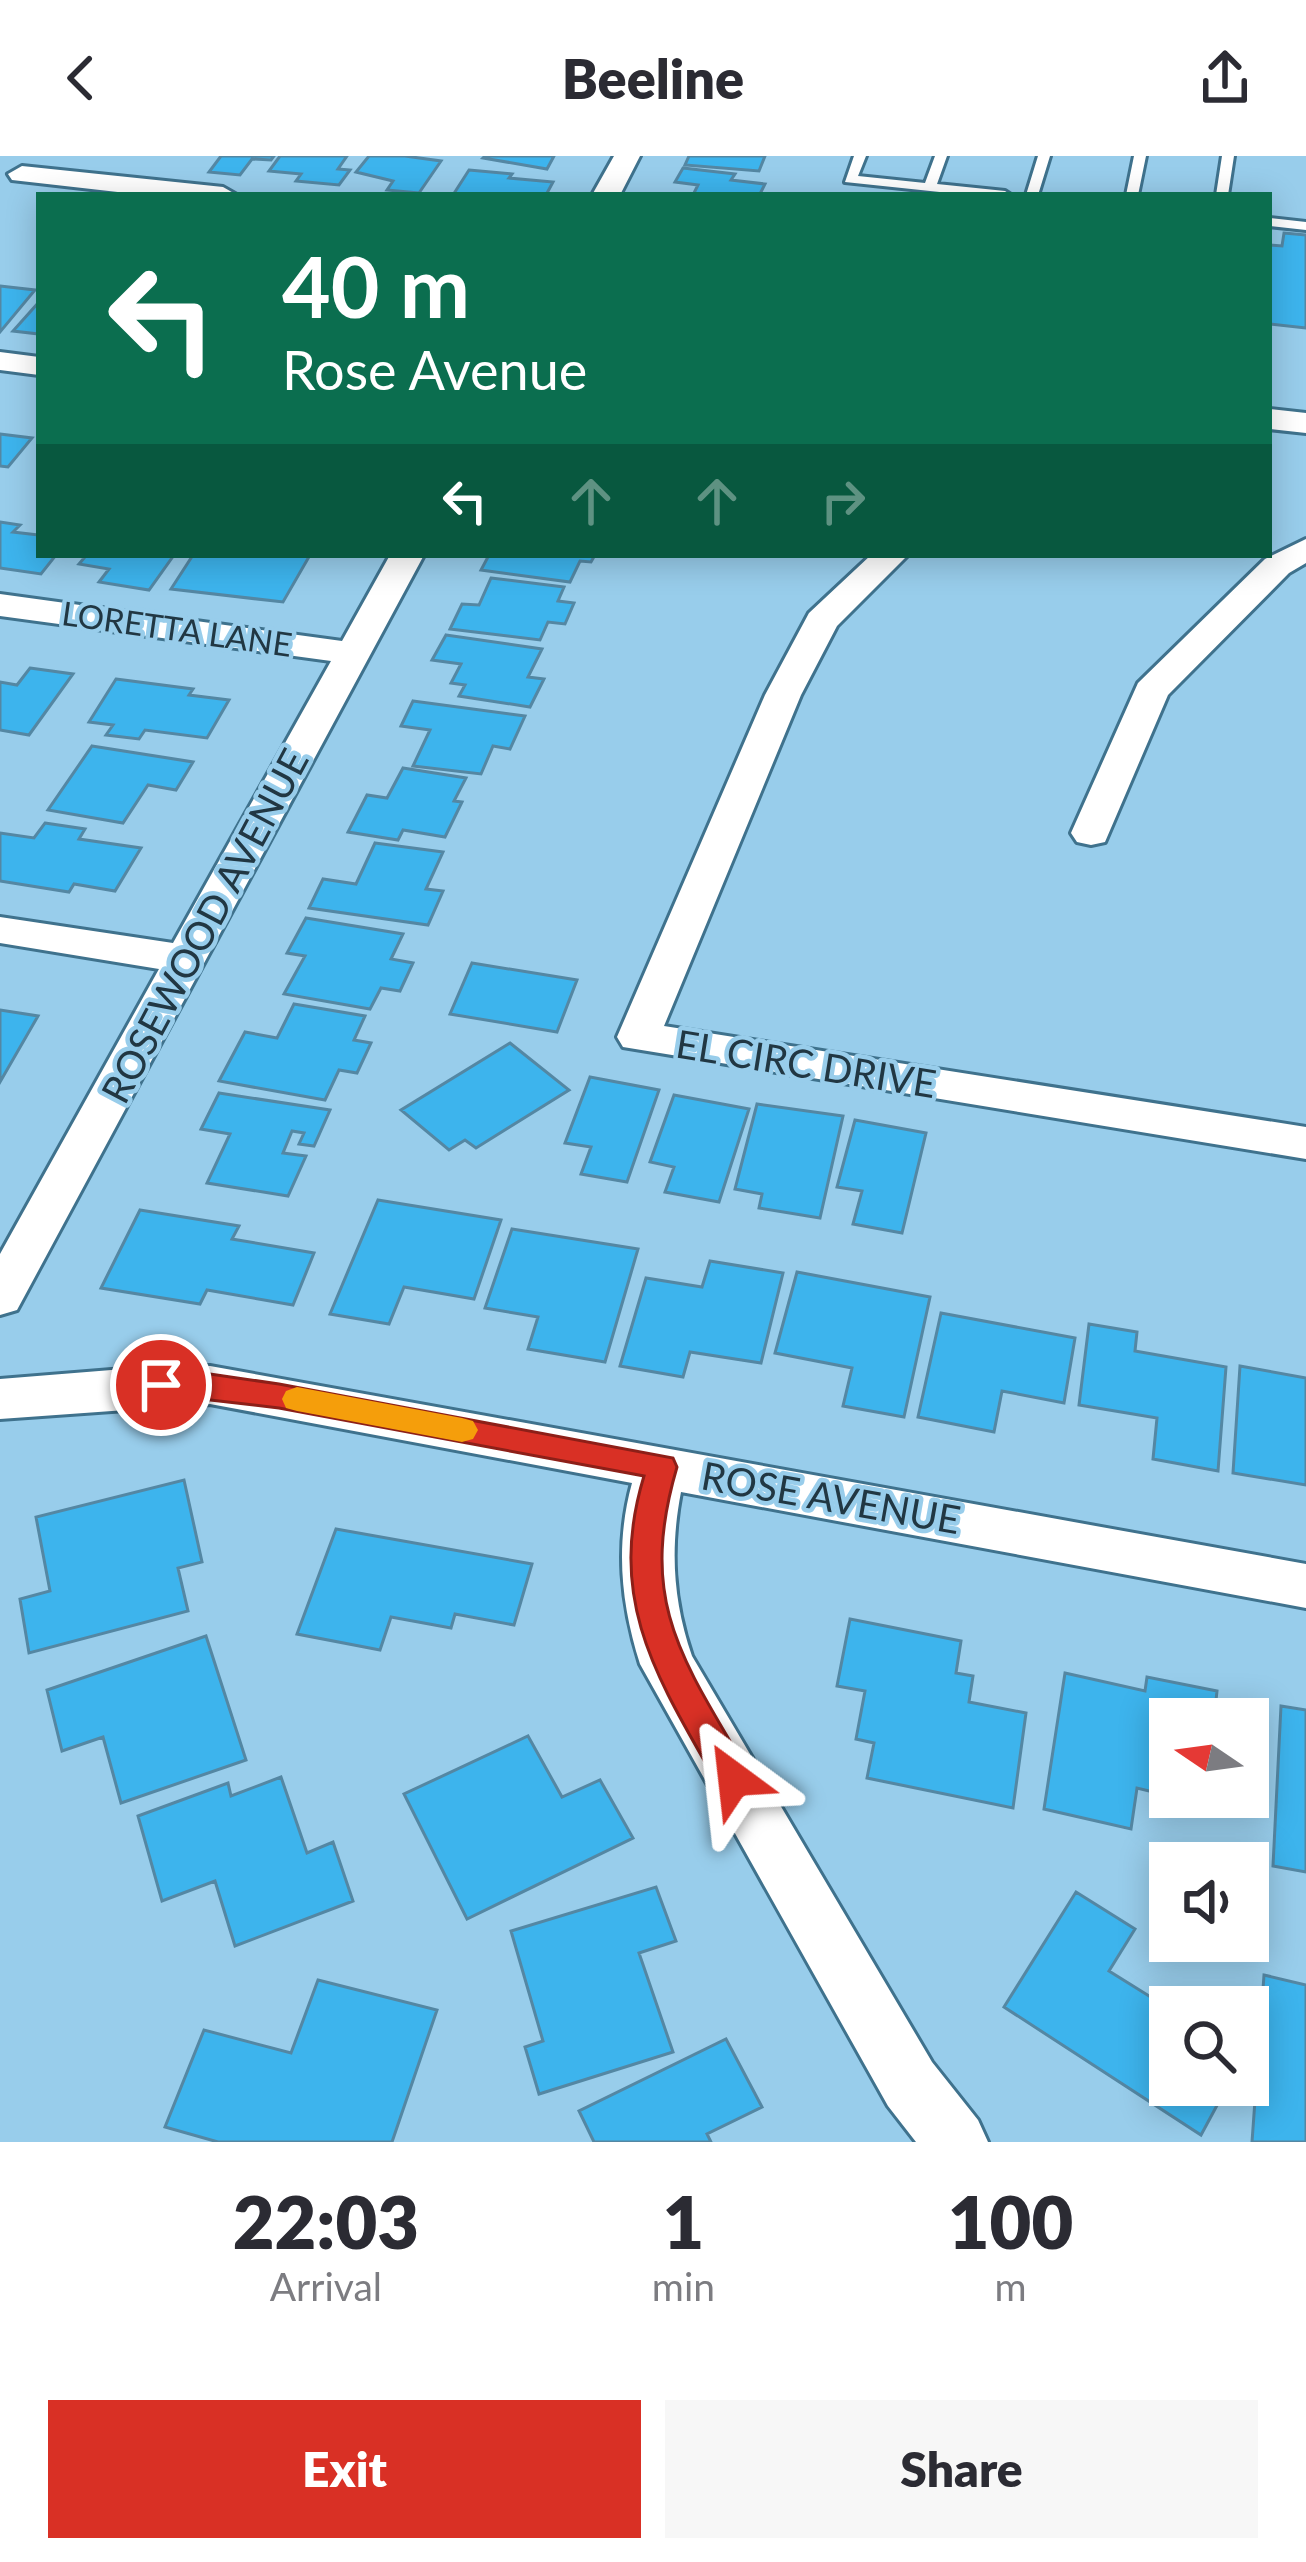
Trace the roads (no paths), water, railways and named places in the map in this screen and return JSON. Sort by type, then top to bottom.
[{"type":"street","points":[[608,192],[627,156]]},
{"type":"street","points":[[0,198],[31,165],[204,192]]},
{"type":"street","points":[[0,361],[36,365]]},
{"type":"street","points":[[1272,418],[1306,423]]},
{"type":"street","points":[[1090,832],[1151,691],[1276,566],[1306,549]]},
{"type":"street","name":"ROSEWOOD AVENUE","points":[[0,1297],[405,558]]},
{"type":"street","name":"EL CIRC DRIVE","points":[[888,558],[822,620],[783,695],[638,1037],[1306,1143]]},
{"type":"street","name":"LORETTA LANE","points":[[0,605],[353,653]]},
{"type":"street","points":[[0,930],[185,959]]},
{"type":"street","name":"ROSE AVENUE","points":[[0,1399],[210,1385],[1306,1586]]},
{"type":"street","points":[[662,1467],[647,1517],[644,1573],[667,1664],[910,2084],[956,2142]]},
{"type":"lane","points":[[860,156],[850,179],[977,192]]},
{"type":"lane","points":[[930,187],[941,156]]},
{"type":"lane","points":[[1033,192],[1044,156]]},
{"type":"lane","points":[[1133,192],[1140,156]]},
{"type":"lane","points":[[1222,192],[1228,156]]},
{"type":"lane","points":[[1272,222],[1306,226]]}]
